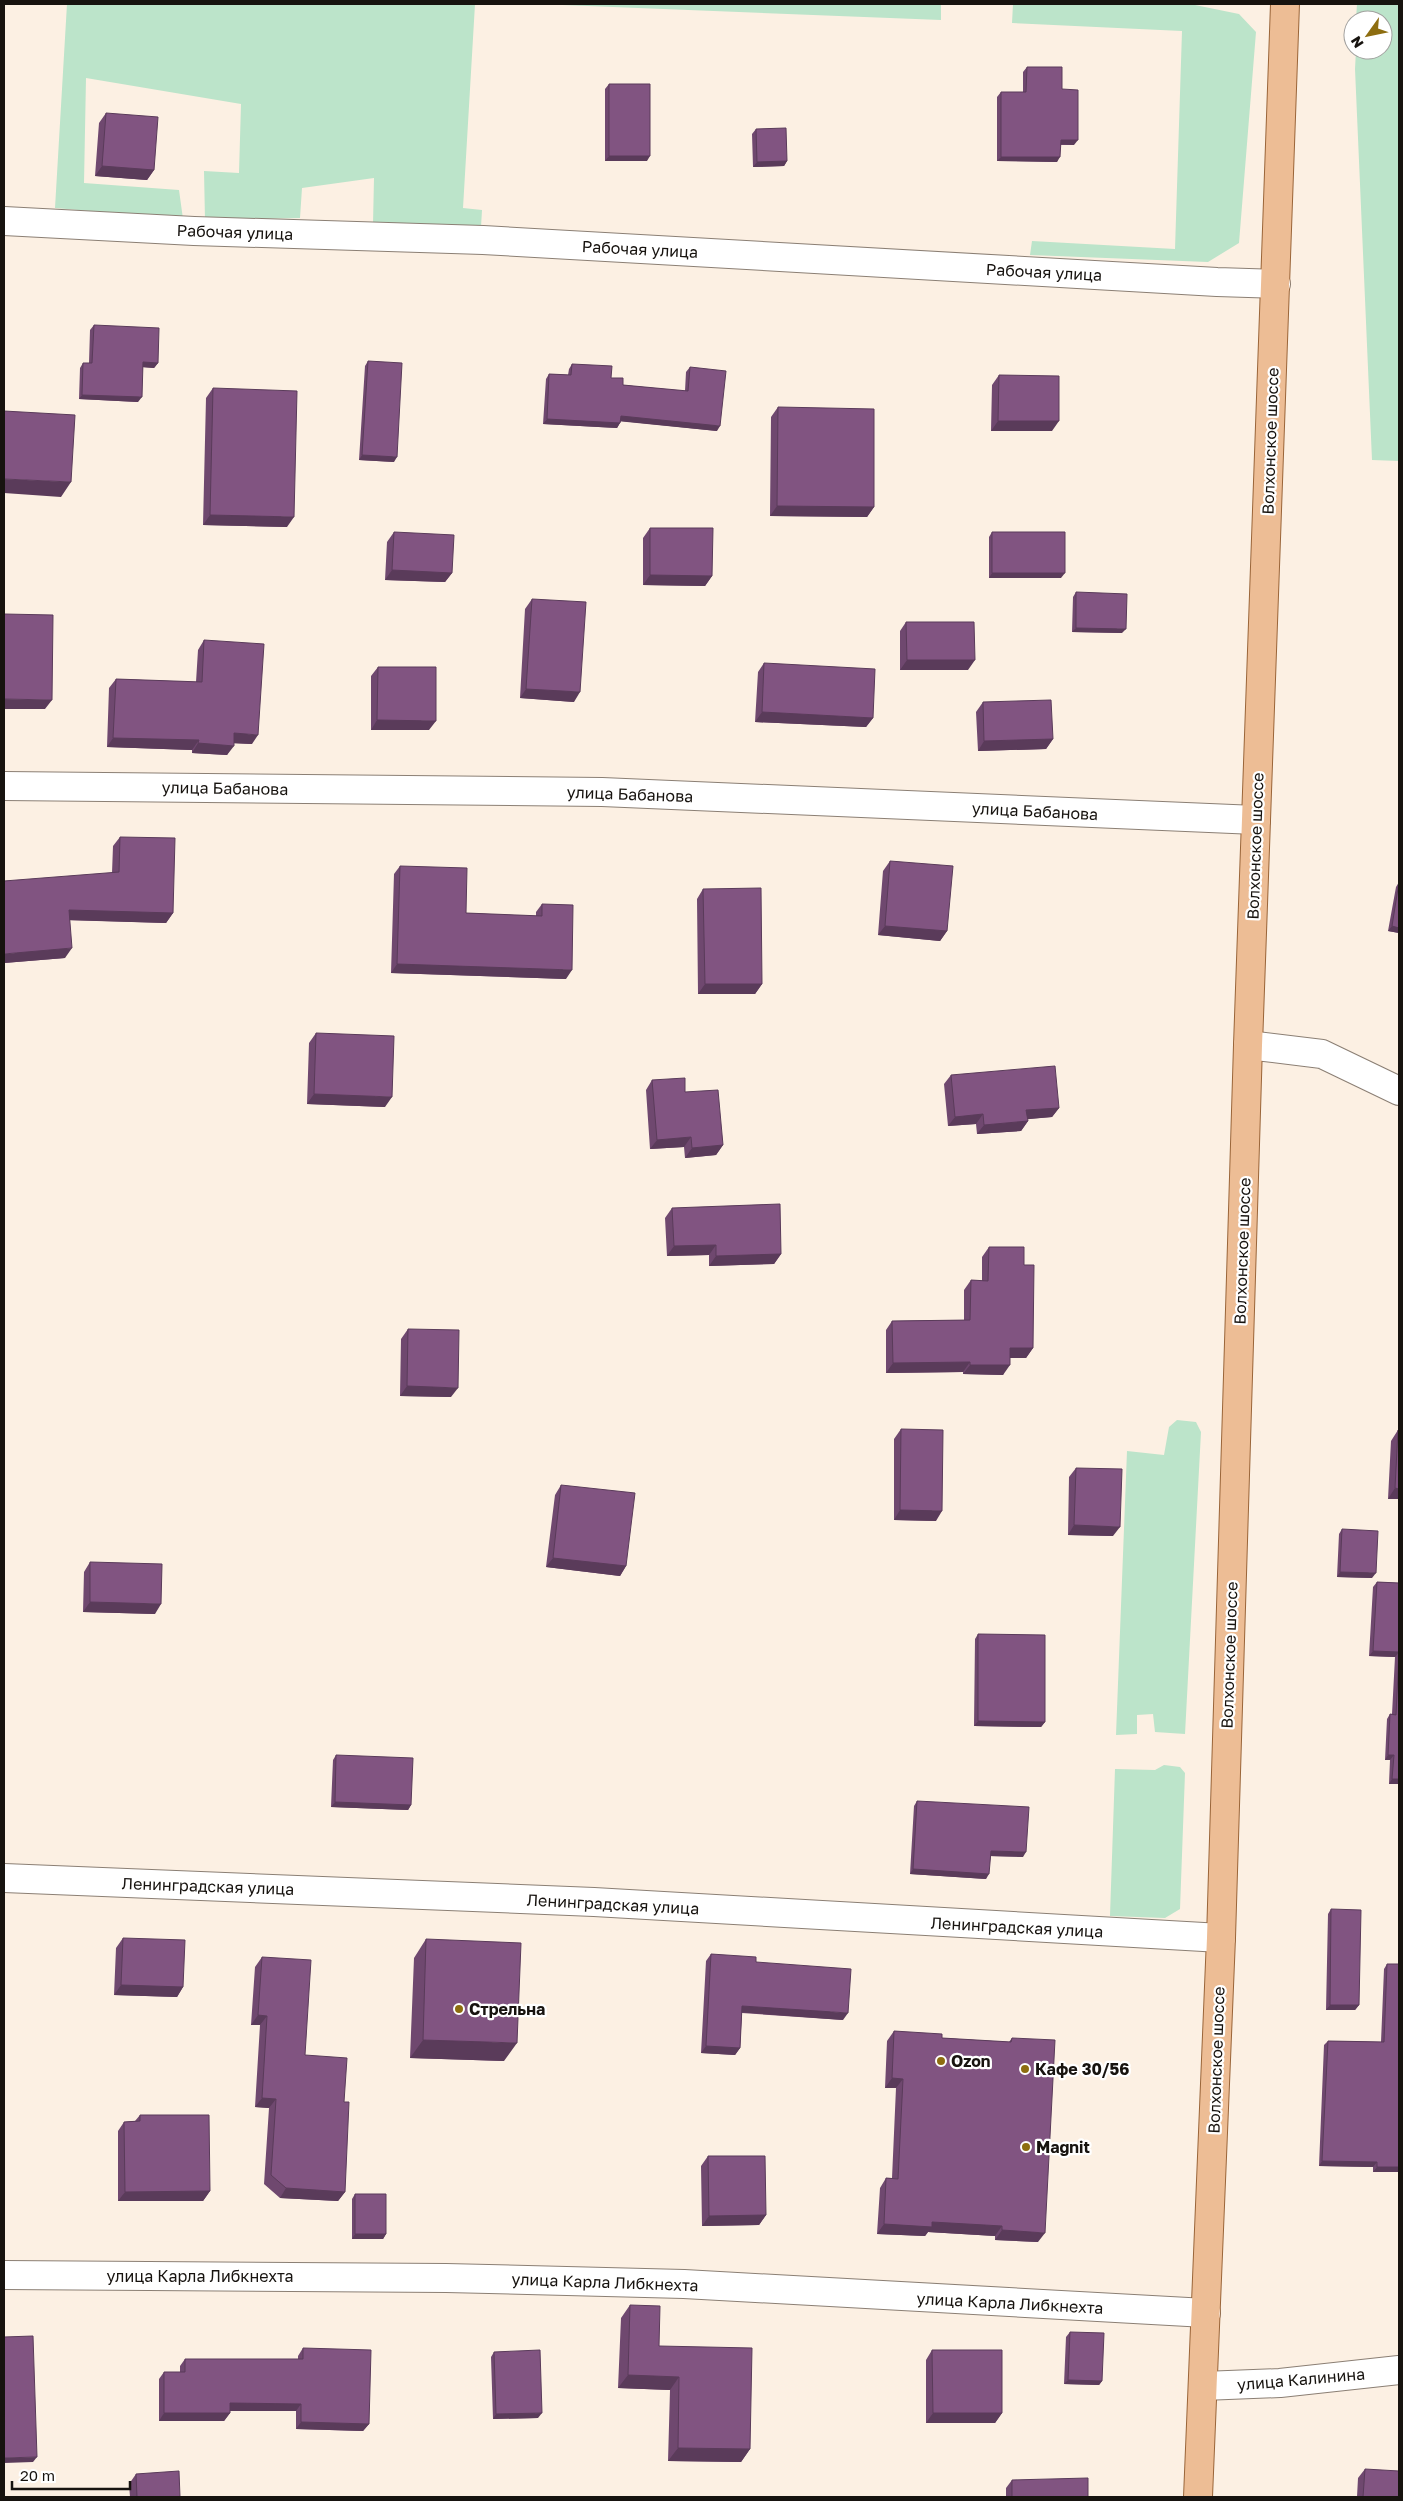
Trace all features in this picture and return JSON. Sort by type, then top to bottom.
[{"type":"main road","name":"Волхонское шоссе","points":[[1198,2497],[1221,1938],[1248,1045],[1285,4]]},
{"type":"street","name":"Рабочая улица","points":[[4,221],[194,231],[483,240],[1207,282],[1276,284]]},
{"type":"street","name":"улица Бабанова","points":[[4,786],[602,792],[1256,820]]},
{"type":"street","points":[[1248,1045],[1322,1054],[1399,1091]]},
{"type":"street","name":"Ленинградская улица","points":[[4,1878],[594,1902],[1221,1938]]},
{"type":"street","name":"улица Карла Либкнехта","points":[[4,2275],[446,2278],[674,2284],[1206,2313]]},
{"type":"street","name":"улица Калинина","points":[[1203,2386],[1280,2383],[1399,2370]]},
{"type":"green space","points":[[67,4],[475,4],[463,208],[482,210],[481,227],[373,224],[374,178],[302,188],[300,218],[205,220],[204,171],[239,173],[241,104],[86,78],[84,183],[179,190],[183,219],[55,208]]},
{"type":"green space","points":[[537,4],[941,4],[941,20]]},
{"type":"green space","points":[[1013,4],[1195,5],[1239,14],[1256,32],[1239,243],[1208,262],[1030,255],[1032,241],[1175,249],[1182,31],[1012,23]]},
{"type":"green space","points":[[1357,4],[1399,4],[1399,461],[1372,460],[1355,69],[1355,60],[1393,60],[1393,10],[1357,10]]},
{"type":"green space","points":[[1177,1420],[1196,1422],[1201,1432],[1185,1734],[1155,1732],[1153,1714],[1137,1715],[1137,1734],[1116,1735],[1127,1451],[1164,1455],[1169,1427]]},
{"type":"green space","points":[[1164,1765],[1180,1767],[1185,1773],[1180,1909],[1165,1918],[1110,1916],[1115,1769],[1155,1770]]},
{"type":"building","points":[[1027,67],[1062,67],[1062,89],[1078,90],[1078,140],[1061,140],[1060,157],[1001,157],[1001,92],[1026,92]]},
{"type":"building","points":[[609,84],[650,84],[650,156],[609,156]]},
{"type":"building","points":[[106,113],[158,117],[154,170],[102,166]]},
{"type":"building","points":[[786,128],[787,161],[757,162],[756,129]]},
{"type":"building","points":[[94,325],[159,328],[158,363],[143,362],[142,397],[82,395],[83,363],[92,363]]},
{"type":"building","points":[[368,361],[402,363],[397,457],[362,455]]},
{"type":"building","points":[[572,364],[612,366],[611,378],[623,378],[623,385],[688,391],[690,367],[726,371],[720,426],[621,416],[620,423],[547,419],[549,374],[571,375]]},
{"type":"building","points":[[999,375],[1059,376],[1059,421],[998,421]]},
{"type":"building","points":[[213,388],[297,391],[294,517],[210,515]]},
{"type":"building","points":[[778,407],[874,409],[874,507],[777,506]]},
{"type":"building","points":[[4,411],[75,415],[71,482],[4,479]]},
{"type":"building","points":[[650,528],[713,528],[712,576],[650,575]]},
{"type":"building","points":[[394,532],[454,535],[452,573],[392,570]]},
{"type":"building","points":[[992,532],[1065,532],[1065,573],[992,573]]},
{"type":"building","points":[[1076,592],[1127,594],[1126,629],[1076,628]]},
{"type":"building","points":[[532,599],[586,602],[580,692],[526,689]]},
{"type":"building","points":[[4,614],[53,615],[52,700],[4,699]]},
{"type":"building","points":[[906,622],[974,622],[975,660],[907,660]]},
{"type":"building","points":[[204,640],[264,644],[258,735],[234,733],[234,746],[198,743],[199,740],[113,738],[116,679],[202,682]]},
{"type":"building","points":[[764,663],[875,669],[873,718],[762,712]]},
{"type":"building","points":[[378,667],[436,667],[436,721],[377,720]]},
{"type":"building","points":[[1051,700],[1053,739],[984,741],[983,702]]},
{"type":"building","points":[[120,837],[175,838],[173,913],[69,910],[72,948],[4,954],[4,881],[119,872]]},
{"type":"building","points":[[890,861],[953,866],[947,931],[885,926]]},
{"type":"building","points":[[400,866],[467,868],[466,913],[542,916],[542,904],[573,905],[572,970],[397,964]]},
{"type":"building","points":[[1399,882],[1399,928],[1392,926]]},
{"type":"building","points":[[761,888],[762,984],[705,984],[703,889]]},
{"type":"building","points":[[316,1033],[394,1036],[392,1097],[314,1094]]},
{"type":"building","points":[[1055,1066],[1059,1108],[1026,1110],[1028,1121],[984,1125],[983,1114],[955,1117],[951,1075]]},
{"type":"building","points":[[685,1078],[685,1092],[718,1090],[723,1145],[692,1148],[691,1137],[657,1140],[652,1080]]},
{"type":"building","points":[[780,1204],[781,1254],[716,1256],[716,1245],[674,1246],[672,1208]]},
{"type":"building","points":[[989,1247],[1024,1247],[1024,1265],[1034,1265],[1033,1348],[1010,1348],[1010,1365],[970,1365],[970,1362],[893,1363],[892,1321],[970,1320],[971,1280],[988,1281]]},
{"type":"building","points":[[408,1329],[459,1330],[458,1388],[407,1386]]},
{"type":"building","points":[[901,1429],[943,1430],[942,1511],[900,1510]]},
{"type":"building","points":[[1399,1430],[1399,1489],[1395,1488]]},
{"type":"building","points":[[1076,1468],[1122,1469],[1120,1527],[1074,1525]]},
{"type":"building","points":[[561,1485],[635,1493],[626,1566],[553,1558]]},
{"type":"building","points":[[1342,1529],[1378,1531],[1376,1573],[1340,1572]]},
{"type":"building","points":[[90,1562],[162,1564],[161,1604],[90,1602]]},
{"type":"building","points":[[1377,1582],[1399,1583],[1399,1652],[1373,1651]]},
{"type":"building","points":[[978,1634],[1045,1635],[1045,1722],[978,1721]]},
{"type":"building","points":[[1399,1652],[1399,1779],[1392,1779],[1394,1755],[1388,1755],[1390,1714],[1396,1715]]},
{"type":"building","points":[[336,1755],[413,1758],[411,1805],[335,1802]]},
{"type":"building","points":[[917,1801],[1029,1807],[1026,1852],[991,1851],[989,1874],[913,1869]]},
{"type":"building","points":[[1331,1909],[1361,1910],[1359,2005],[1330,2005]]},
{"type":"building","points":[[123,1938],[185,1940],[183,1987],[121,1985]]},
{"type":"building","name":"Стрельна","points":[[426,1939],[521,1943],[517,2043],[423,2040]]},
{"type":"building","points":[[711,1954],[756,1957],[756,1962],[851,1969],[848,2013],[742,2006],[740,2048],[706,2046]]},
{"type":"building","points":[[262,1957],[311,1960],[305,2055],[347,2058],[344,2102],[349,2102],[345,2192],[286,2188],[271,2175],[276,2099],[262,2098],[267,2016],[258,2015]]},
{"type":"building","points":[[1387,1964],[1399,1964],[1399,2167],[1377,2167],[1377,2162],[1322,2161],[1328,2041],[1384,2042]]},
{"type":"building","points":[[894,2031],[942,2034],[942,2038],[1011,2042],[1012,2038],[1055,2040],[1045,2233],[1002,2230],[1002,2226],[932,2222],[932,2227],[884,2224],[886,2178],[898,2179],[903,2079],[892,2078]]},
{"type":"building","points":[[140,2115],[209,2115],[210,2191],[125,2192],[124,2122],[140,2121]]},
{"type":"building","points":[[708,2156],[765,2156],[766,2215],[709,2216]]},
{"type":"building","points":[[355,2194],[386,2194],[386,2234],[355,2234]]},
{"type":"building","points":[[630,2305],[660,2306],[659,2346],[752,2348],[750,2449],[678,2448],[679,2377],[628,2375]]},
{"type":"building","points":[[1070,2332],[1104,2333],[1102,2381],[1068,2380]]},
{"type":"building","points":[[33,2336],[37,2457],[4,2458],[4,2337]]},
{"type":"building","points":[[303,2348],[371,2350],[369,2424],[301,2422],[301,2404],[230,2403],[230,2413],[164,2413],[164,2372],[185,2372],[185,2359],[303,2359]]},
{"type":"building","points":[[540,2350],[542,2413],[496,2414],[494,2352]]},
{"type":"building","points":[[932,2350],[1002,2350],[1002,2413],[933,2413]]},
{"type":"building","points":[[1365,2469],[1399,2471],[1399,2497],[1363,2497]]},
{"type":"building","points":[[179,2471],[180,2497],[137,2497],[136,2474]]},
{"type":"building","points":[[1088,2478],[1088,2497],[1012,2497],[1012,2480]]},
{"type":"place","name":"Стрельна","points":[[459,2009]]},
{"type":"place","name":"Ozon","points":[[941,2061]]},
{"type":"place","name":"Кафе 30/56","points":[[1025,2069]]},
{"type":"place","name":"Magnit","points":[[1026,2147]]}]
